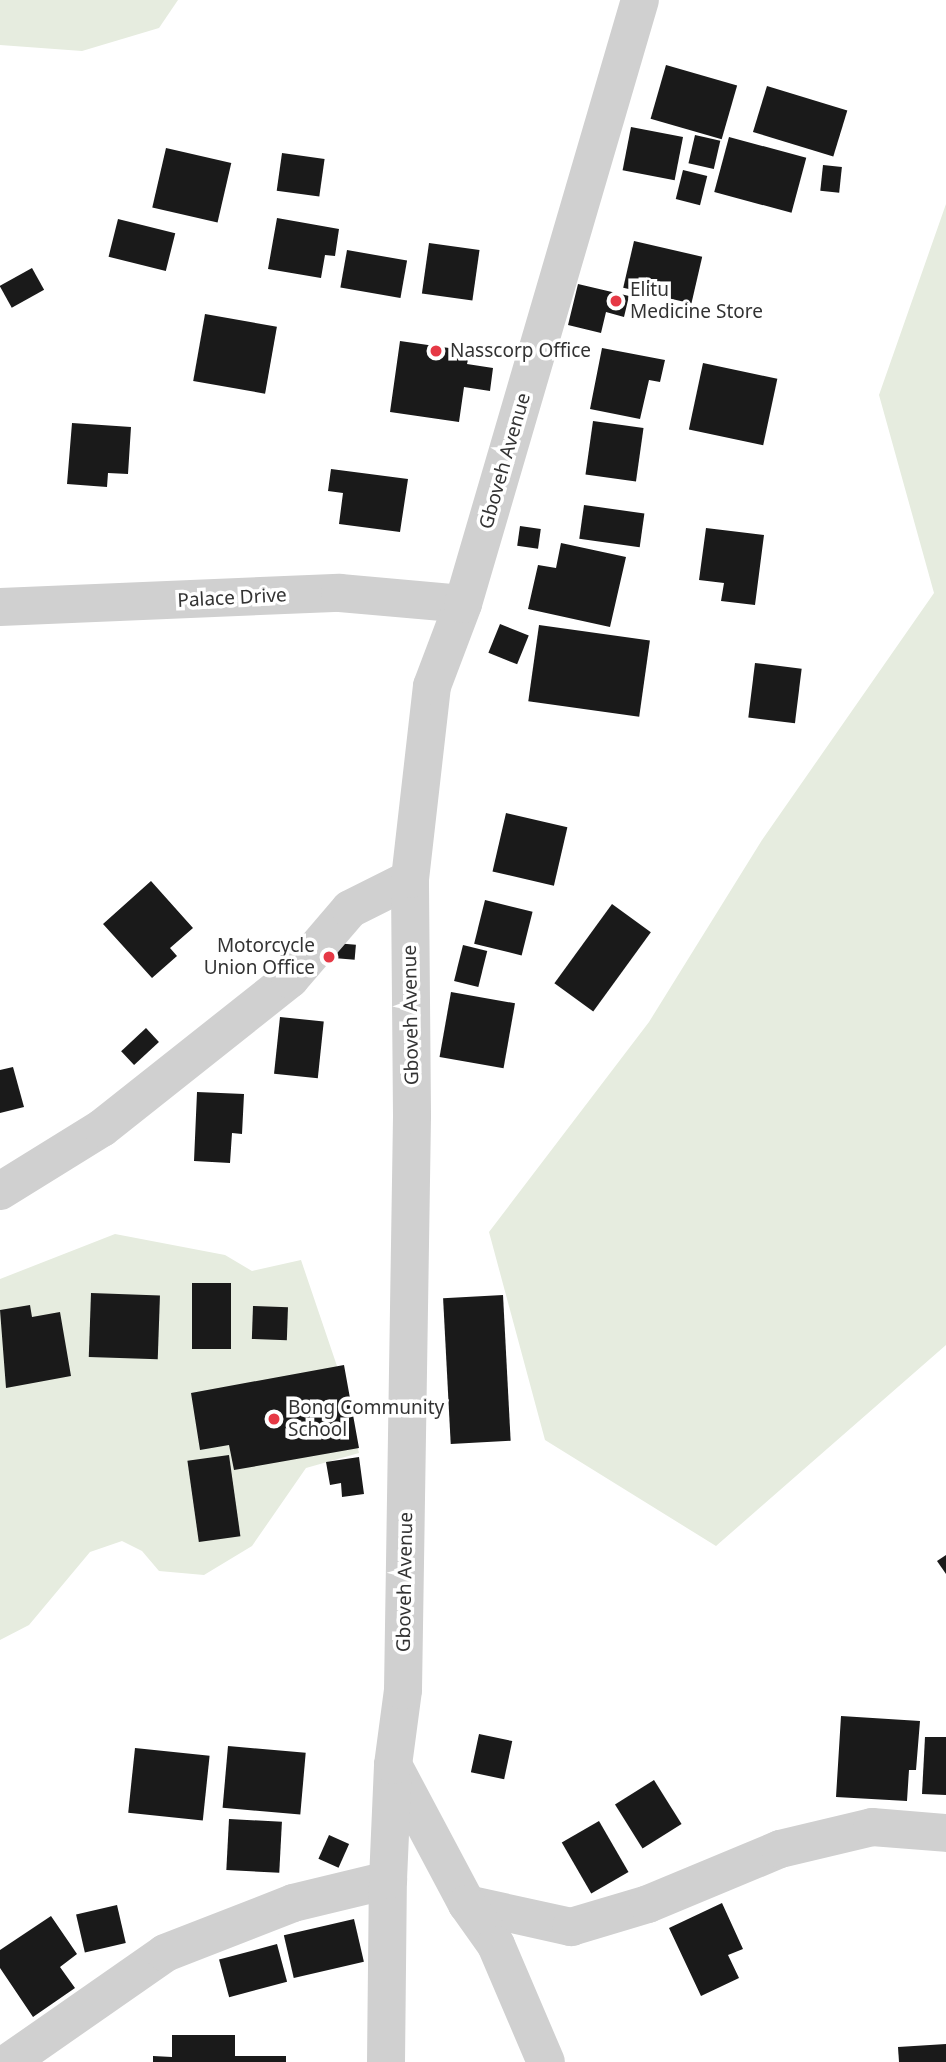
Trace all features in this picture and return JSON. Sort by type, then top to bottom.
[{"type":"street","name":"Gboveh Avenue","points":[[386,2062],[388,1880],[393,1765],[403,1690],[412,1115],[410,879],[432,686],[463,604],[640,0]]},
{"type":"street","name":"Palace Drive","points":[[0,607],[340,593],[463,604]]},
{"type":"street","points":[[0,1191],[103,1128],[290,979],[351,909],[410,879]]},
{"type":"street","points":[[393,1765],[467,1904],[496,1945],[546,2062]]},
{"type":"street","points":[[467,1904],[570,1927],[648,1904],[780,1849],[872,1827],[946,1833]]},
{"type":"street","points":[[9,2062],[165,1953],[293,1903],[388,1880]]},
{"type":"shaded area","points":[[0,0],[178,0],[159,28],[82,51],[0,45]]},
{"type":"shaded area","points":[[946,204],[946,1345],[716,1546],[545,1440],[489,1232],[649,1022],[762,840],[934,593],[879,395]]},
{"type":"shaded area","points":[[115,1234],[225,1255],[252,1271],[301,1260],[338,1369],[359,1453],[306,1468],[252,1546],[204,1575],[159,1571],[142,1551],[122,1541],[90,1552],[29,1625],[0,1640],[0,1279]]},
{"type":"building","points":[[666,65],[737,85],[722,139],[651,119]]},
{"type":"building","points":[[767,86],[847,111],[833,156],[753,132]]},
{"type":"building","points":[[631,127],[683,137],[675,180],[623,170]]},
{"type":"building","points":[[695,135],[720,141],[714,169],[688,163]]},
{"type":"building","points":[[729,137],[806,158],[792,213],[714,192]]},
{"type":"building","points":[[166,148],[231,163],[218,223],[152,207]]},
{"type":"building","points":[[282,153],[325,159],[319,197],[277,191]]},
{"type":"building","points":[[823,165],[842,167],[839,193],[820,191]]},
{"type":"building","points":[[683,170],[707,176],[700,205],[676,199]]},
{"type":"building","points":[[277,218],[339,229],[335,256],[325,255],[321,278],[268,269]]},
{"type":"building","points":[[118,219],[175,233],[166,271],[109,257]]},
{"type":"building","points":[[634,241],[702,257],[691,304],[623,288]]},
{"type":"building","points":[[429,243],[480,250],[472,301],[422,294]]},
{"type":"building","points":[[347,250],[407,261],[400,298],[340,287]]},
{"type":"building","points":[[32,268],[44,290],[12,308],[0,286]]},
{"type":"building","points":[[578,284],[629,296],[624,317],[606,312],[601,333],[568,325]]},
{"type":"building","points":[[205,314],[277,327],[265,394],[193,381]]},
{"type":"building","points":[[400,341],[470,351],[467,364],[493,368],[490,391],[464,387],[459,422],[390,412]]},
{"type":"building","points":[[602,348],[665,360],[660,382],[649,380],[640,419],[590,409]]},
{"type":"building","points":[[703,363],[777,379],[763,445],[689,430]]},
{"type":"building","points":[[593,421],[644,428],[636,482],[585,474]]},
{"type":"building","points":[[72,423],[131,427],[128,474],[108,473],[107,487],[67,484]]},
{"type":"building","points":[[331,469],[408,479],[400,532],[339,524],[343,493],[328,491]]},
{"type":"building","points":[[584,505],[644,513],[640,547],[579,539]]},
{"type":"building","points":[[520,526],[541,529],[538,549],[517,546]]},
{"type":"building","points":[[706,528],[764,535],[755,605],[721,601],[724,583],[699,580]]},
{"type":"building","points":[[561,543],[626,557],[610,627],[528,609],[538,565],[556,568]]},
{"type":"building","points":[[500,624],[529,636],[517,664],[488,653]]},
{"type":"building","points":[[539,625],[650,641],[639,717],[528,701]]},
{"type":"building","points":[[755,663],[802,669],[795,723],[748,718]]},
{"type":"building","points":[[506,813],[567,827],[554,886],[493,871]]},
{"type":"building","points":[[151,881],[193,928],[170,948],[177,956],[152,978],[103,924]]},
{"type":"building","points":[[485,900],[533,912],[522,956],[474,944]]},
{"type":"building","points":[[612,904],[651,932],[593,1011],[554,983]]},
{"type":"building","points":[[335,943],[356,945],[355,960],[334,958]]},
{"type":"building","points":[[463,945],[487,951],[478,987],[454,981]]},
{"type":"building","points":[[451,992],[515,1003],[504,1068],[440,1057]]},
{"type":"building","points":[[280,1017],[324,1022],[318,1078],[274,1074]]},
{"type":"building","points":[[146,1028],[159,1042],[134,1065],[121,1051]]},
{"type":"building","points":[[13,1067],[24,1107],[0,1113],[0,1070]]},
{"type":"building","points":[[197,1092],[244,1094],[242,1134],[232,1133],[230,1163],[194,1161]]},
{"type":"building","points":[[192,1283],[231,1283],[231,1349],[192,1349]]},
{"type":"building","points":[[91,1293],[160,1295],[158,1359],[89,1357]]},
{"type":"building","points":[[503,1295],[511,1441],[451,1444],[443,1298]]},
{"type":"building","points":[[30,1305],[32,1317],[60,1312],[71,1376],[6,1388],[0,1310]]},
{"type":"building","points":[[253,1306],[288,1307],[287,1340],[252,1339]]},
{"type":"building","name":"Bong Community School","points":[[344,1365],[359,1448],[234,1470],[229,1445],[200,1450],[191,1393]]},
{"type":"building","points":[[229,1455],[240,1536],[199,1542],[187,1461]]},
{"type":"building","points":[[359,1457],[364,1494],[342,1497],[341,1483],[330,1485],[326,1462]]},
{"type":"building","points":[[946,1555],[946,1574],[937,1561]]},
{"type":"building","points":[[841,1716],[920,1721],[916,1770],[909,1770],[907,1801],[836,1797]]},
{"type":"building","points":[[479,1734],[512,1741],[504,1779],[471,1772]]},
{"type":"building","points":[[925,1737],[946,1737],[946,1795],[922,1794]]},
{"type":"building","points":[[228,1746],[306,1753],[300,1815],[223,1808]]},
{"type":"building","points":[[135,1748],[210,1756],[203,1820],[128,1813]]},
{"type":"building","points":[[654,1780],[682,1824],[643,1848],[615,1804]]},
{"type":"building","points":[[229,1819],[282,1822],[279,1873],[226,1870]]},
{"type":"building","points":[[599,1821],[628,1872],[591,1894],[562,1842]]},
{"type":"building","points":[[329,1835],[349,1844],[339,1868],[318,1859]]},
{"type":"building","points":[[722,1903],[743,1949],[728,1955],[739,1978],[701,1996],[669,1928]]},
{"type":"building","points":[[117,1905],[126,1943],[85,1952],[76,1914]]},
{"type":"building","points":[[51,1916],[77,1954],[60,1967],[75,1988],[33,2017],[0,1968],[0,1950]]},
{"type":"building","points":[[354,1919],[364,1962],[294,1978],[284,1935]]},
{"type":"building","points":[[277,1944],[287,1982],[229,1997],[219,1960]]},
{"type":"building","points":[[172,2035],[235,2035],[235,2056],[286,2056],[286,2062],[153,2062],[153,2056],[172,2057]]},
{"type":"building","points":[[946,2044],[946,2062],[899,2062],[898,2047]]},
{"type":"place","name":"Elitu Medicine Store","points":[[616,301]]},
{"type":"place","name":"Nasscorp Office","points":[[436,351]]},
{"type":"place","name":"Motorcycle Union Office","points":[[329,957]]},
{"type":"place","name":"Bong Community School","points":[[274,1419]]}]
